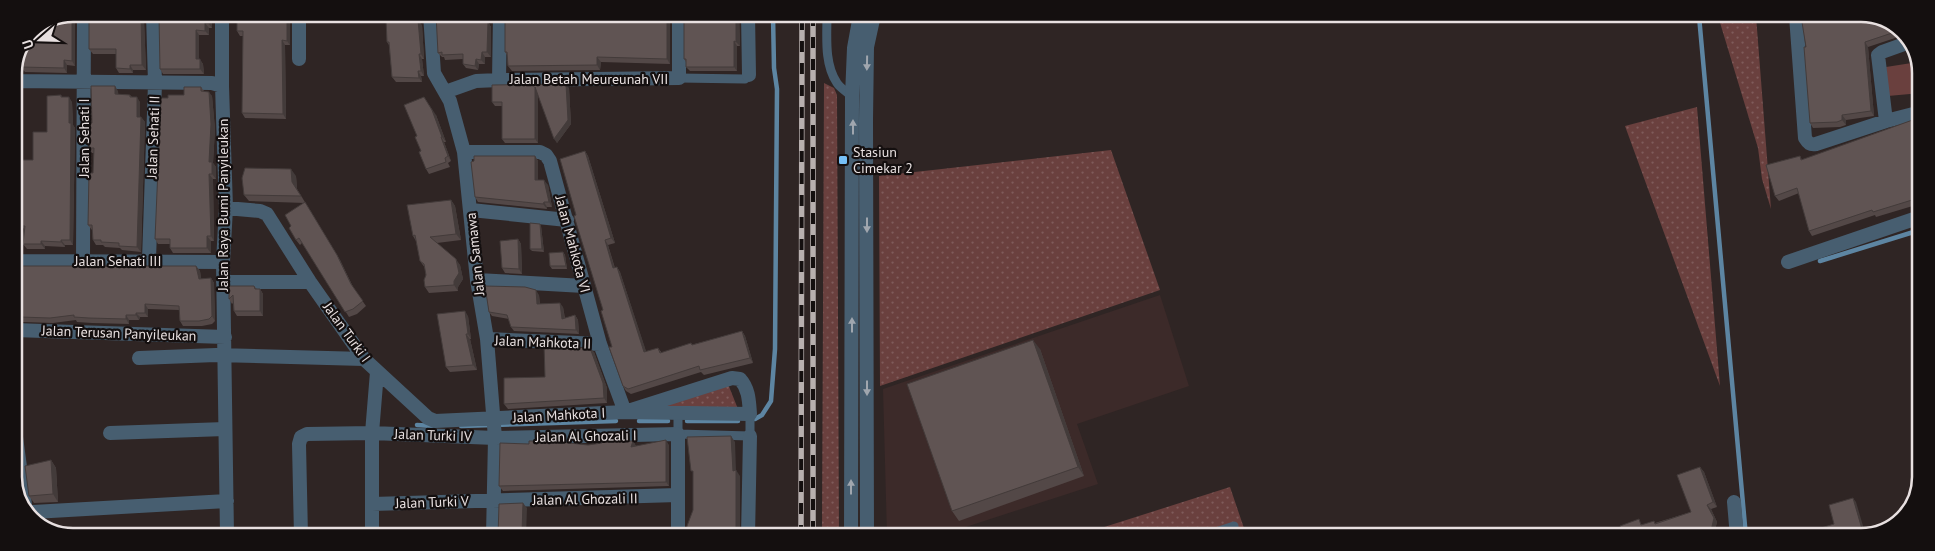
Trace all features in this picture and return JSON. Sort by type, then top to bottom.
[{"type":"street","name":"Jalan Sehati I","points":[[84,22],[84,262]]},
{"type":"street","name":"Jalan Sehati II","points":[[149,260],[155,83],[153,22]]},
{"type":"street","name":"Jalan Raya Bumi Panyileukan","points":[[222,22],[226,208],[223,262],[227,528]]},
{"type":"street","points":[[299,22],[299,59]]},
{"type":"street","name":"Jalan Samawa","points":[[430,22],[434,73],[445,92],[456,121],[464,152],[477,280],[487,339],[494,428],[492,528]]},
{"type":"street","points":[[499,80],[500,22]]},
{"type":"street","points":[[679,22],[679,78]]},
{"type":"street","points":[[748,22],[749,75]]},
{"type":"street","points":[[851,528],[852,96],[854,48],[859,22]]},
{"type":"street","points":[[867,528],[867,47],[872,22]]},
{"type":"street","points":[[1796,22],[1805,138],[1808,142],[1816,144],[1912,114]]},
{"type":"street","points":[[1886,121],[1878,55],[1903,44]]},
{"type":"street","name":"Jalan Betah Meureunah VII","points":[[445,92],[476,81],[679,78]]},
{"type":"street","points":[[22,79],[84,83],[212,83],[222,86]]},
{"type":"street","name":"Jalan Mahkota VI","points":[[464,152],[540,152],[546,155],[550,161],[600,344],[625,412]]},
{"type":"street","name":"Jalan Turki I","points":[[226,208],[260,211],[267,214],[310,282],[364,359],[428,418],[435,421],[494,428]]},
{"type":"street","points":[[471,210],[567,220]]},
{"type":"street","points":[[1788,262],[1912,220]]},
{"type":"street","name":"Jalan Sehati III","points":[[22,262],[149,260],[223,262]]},
{"type":"street","points":[[477,280],[584,286]]},
{"type":"street","points":[[224,282],[310,282]]},
{"type":"street","name":"Jalan Terusan Panyileukan","points":[[23,330],[224,337]]},
{"type":"street","name":"Jalan Mahkota II","points":[[487,339],[600,344]]},
{"type":"street","points":[[852,349],[868,348]]},
{"type":"street","points":[[139,358],[224,356],[364,359]]},
{"type":"street","points":[[372,528],[372,433],[377,372]]},
{"type":"street","points":[[625,412],[732,378],[740,379],[748,393],[750,427],[748,528]]},
{"type":"street","points":[[625,412],[678,414],[750,427]]},
{"type":"street","name":"Jalan Mahkota I","points":[[494,428],[625,412]]},
{"type":"street","points":[[110,433],[225,428]]},
{"type":"street","name":"Jalan Turki IV","points":[[301,528],[299,444],[301,437],[307,434],[494,428]]},
{"type":"street","name":"Jalan Al Ghozali I","points":[[494,428],[678,434]]},
{"type":"street","points":[[678,434],[678,528]]},
{"type":"street","points":[[23,474],[28,500]]},
{"type":"street","name":"Jalan Al Ghozali II","points":[[492,500],[678,495]]},
{"type":"street","name":"Jalan Turki V","points":[[372,504],[492,500]]},
{"type":"street","points":[[36,512],[227,501]]},
{"type":"street","points":[[1734,502],[1736,528]]},
{"type":"lane","points":[[827,22],[827,44],[831,73],[838,84],[852,96]]},
{"type":"lane","points":[[679,78],[745,79],[749,75]]},
{"type":"lane","points":[[678,414],[678,434],[750,427]]},
{"type":"lane","points":[[1228,528],[1234,526]]},
{"type":"shaded area","points":[[1720,22],[1756,22],[1771,209],[1762,179],[1758,148]]},
{"type":"shaded area","points":[[1912,63],[1912,94],[1888,96],[1886,67]]},
{"type":"shaded area","points":[[824,83],[834,88],[837,95],[839,528],[822,528]]},
{"type":"shaded area","points":[[1697,107],[1720,386],[1625,126]]},
{"type":"shaded area","points":[[1111,150],[1160,290],[880,386],[879,176]]},
{"type":"shaded area","points":[[1160,295],[1189,386],[1077,424],[1098,484],[963,528],[887,528],[883,389]]},
{"type":"shaded area","points":[[728,384],[740,414],[646,410]]},
{"type":"shaded area","points":[[1230,487],[1244,528],[1101,528]]},
{"type":"building","points":[[72,22],[72,61],[64,60],[64,68],[23,67],[26,54],[37,37],[54,26]]},
{"type":"building","points":[[89,22],[141,22],[142,65],[130,65],[130,69],[116,68],[116,49],[89,49]]},
{"type":"building","points":[[159,22],[208,22],[205,23],[205,31],[196,30],[196,59],[200,59],[200,69],[160,69]]},
{"type":"building","points":[[237,22],[287,22],[287,41],[282,40],[283,114],[242,113],[243,31],[237,31]]},
{"type":"building","points":[[386,22],[418,22],[421,54],[419,54],[421,71],[418,71],[419,78],[392,77],[389,42],[387,42]]},
{"type":"building","points":[[436,22],[488,22],[487,52],[482,52],[481,60],[476,59],[475,66],[463,64],[463,54],[442,55],[442,52],[438,53]]},
{"type":"building","points":[[505,22],[667,22],[667,59],[597,57],[597,65],[508,66],[507,52],[505,52]]},
{"type":"building","points":[[684,22],[736,22],[734,67],[686,67],[686,59],[684,59]]},
{"type":"building","points":[[1802,22],[1862,22],[1881,26],[1893,33],[1865,42],[1871,111],[1842,115],[1842,120],[1837,122],[1810,123],[1804,47],[1806,47]]},
{"type":"building","points":[[566,84],[568,120],[554,139],[535,87],[535,139],[502,139],[502,102],[492,102],[492,85]]},
{"type":"building","points":[[91,86],[115,86],[115,94],[137,97],[137,117],[141,117],[137,247],[119,246],[119,243],[93,240],[92,225],[88,225],[89,173],[93,173],[94,148],[89,148],[89,123],[92,123]]},
{"type":"building","points":[[184,87],[201,87],[201,91],[209,92],[211,124],[209,162],[212,162],[212,174],[209,174],[211,236],[207,236],[207,248],[170,248],[170,239],[155,239],[161,98],[168,98],[168,95],[184,95]]},
{"type":"building","points":[[61,95],[61,97],[69,97],[69,123],[71,123],[70,240],[61,240],[61,242],[41,241],[41,244],[23,244],[25,226],[22,226],[22,160],[33,160],[33,132],[47,132],[47,96]]},
{"type":"building","points":[[424,97],[432,110],[448,156],[445,158],[446,162],[426,169],[419,152],[421,151],[415,137],[417,136],[404,105]]},
{"type":"building","points":[[1912,120],[1912,200],[1873,212],[1872,210],[1809,231],[1797,188],[1775,196],[1766,165],[1800,156],[1801,160]]},
{"type":"building","points":[[585,151],[611,238],[605,240],[613,268],[617,267],[644,352],[658,348],[660,353],[691,343],[692,345],[742,331],[750,358],[700,370],[699,366],[628,389],[623,386],[609,347],[612,347],[601,311],[603,310],[574,216],[576,215],[560,159]]},
{"type":"building","points":[[474,156],[535,156],[535,180],[544,180],[549,202],[544,202],[543,204],[475,197],[471,162],[474,161]]},
{"type":"building","points":[[245,168],[291,169],[292,182],[301,196],[244,195],[242,178]]},
{"type":"building","points":[[451,200],[456,234],[430,237],[456,259],[459,273],[454,281],[454,285],[425,287],[424,280],[426,275],[424,264],[420,261],[407,205]]},
{"type":"building","points":[[305,202],[337,255],[351,284],[363,301],[353,309],[345,312],[299,238],[296,240],[289,228],[291,226],[285,215]]},
{"type":"building","points":[[530,223],[540,224],[542,249],[530,249]]},
{"type":"building","points":[[518,239],[519,269],[502,268],[500,241]]},
{"type":"building","points":[[563,252],[566,266],[550,266],[549,253]]},
{"type":"building","points":[[22,266],[196,266],[199,279],[211,278],[212,316],[209,319],[180,321],[179,306],[145,304],[145,313],[126,315],[126,319],[74,317],[74,315],[50,318],[23,317]]},
{"type":"building","points":[[229,286],[254,286],[255,289],[260,289],[260,311],[234,311],[233,295],[229,299]]},
{"type":"building","points":[[485,286],[525,287],[536,290],[537,304],[560,303],[562,319],[575,315],[576,330],[511,327],[507,315],[489,312]]},
{"type":"building","points":[[465,311],[468,334],[466,334],[473,365],[446,367],[437,314]]},
{"type":"building","points":[[1033,340],[1078,467],[952,511],[907,384]]},
{"type":"building","points":[[544,345],[590,348],[603,383],[604,398],[504,404],[504,378],[545,377]]},
{"type":"building","points":[[731,436],[733,471],[736,470],[736,528],[687,528],[693,510],[693,471],[691,471],[687,437]]},
{"type":"building","points":[[666,440],[666,482],[499,486],[500,443],[529,444],[529,441],[551,441],[588,445],[602,443],[602,441],[633,441],[631,447]]},
{"type":"building","points":[[51,460],[53,494],[29,496],[25,466]]},
{"type":"building","points":[[1700,467],[1713,502],[1707,505],[1714,518],[1712,528],[1621,528],[1620,526],[1639,519],[1641,525],[1654,521],[1655,524],[1691,512],[1677,475]]},
{"type":"building","points":[[1853,498],[1862,528],[1821,528],[1834,524],[1829,505]]},
{"type":"building","points":[[523,503],[522,528],[498,528],[499,504]]},
{"type":"waterway","points":[[755,419],[762,415],[771,401],[775,349],[777,89],[774,68],[773,22]]},
{"type":"waterway","points":[[1700,22],[1745,528]]},
{"type":"waterway","points":[[1820,261],[1912,232]]},
{"type":"waterway","points":[[461,426],[616,421]]},
{"type":"waterway","points":[[639,421],[668,421]]},
{"type":"waterway","points":[[687,421],[738,421]]},
{"type":"waterway","points":[[417,425],[433,426]]},
{"type":"railway","points":[[801,528],[802,22]]},
{"type":"railway","points":[[813,22],[813,528]]},
{"type":"place","name":"Stasiun Cimekar 2","points":[[843,160]]}]
